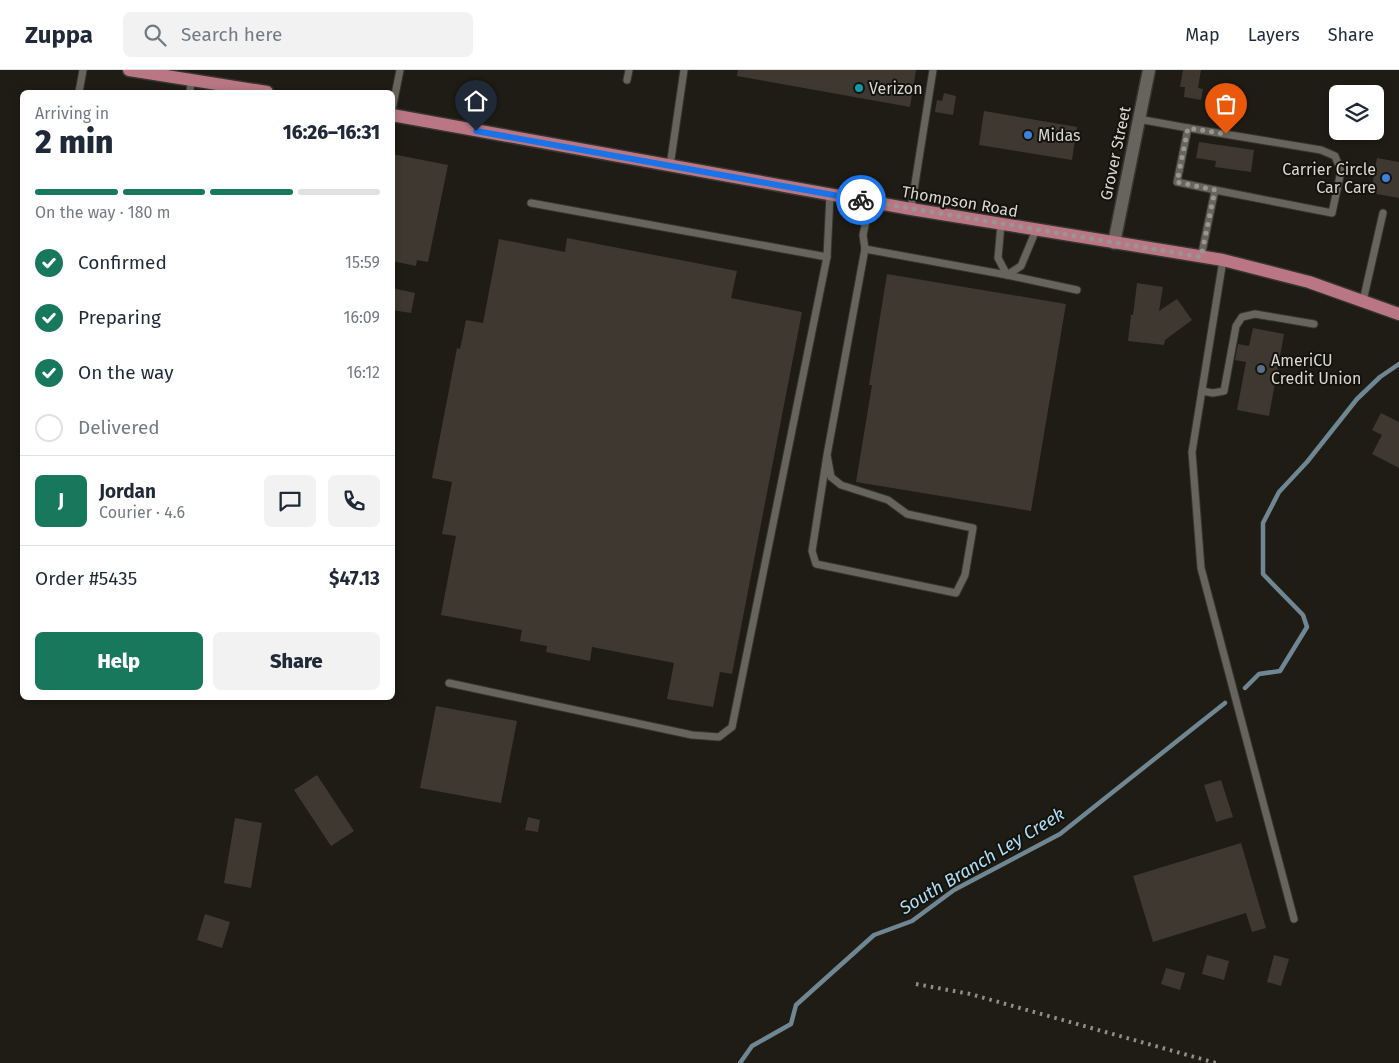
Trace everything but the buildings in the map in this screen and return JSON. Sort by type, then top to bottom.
[{"type":"main road","points":[[129,70],[190,86],[241,90]]},
{"type":"main road","name":"Thompson Road","points":[[395,116],[870,202],[1223,260],[1309,282],[1399,314]]},
{"type":"street","name":"Grover Street","points":[[1114,243],[1149,70]]},
{"type":"lane","points":[[79,90],[83,70]]},
{"type":"lane","points":[[395,95],[400,70]]},
{"type":"lane","points":[[627,80],[629,70]]},
{"type":"lane","points":[[670,166],[684,70]]},
{"type":"lane","points":[[911,209],[933,70]]},
{"type":"lane","points":[[1138,120],[1188,128],[1321,150],[1334,156],[1341,171],[1332,213],[1177,182],[1188,128]]},
{"type":"lane","points":[[1201,257],[1215,190]]},
{"type":"lane","points":[[449,683],[692,735],[719,737],[732,727],[827,257],[830,194]]},
{"type":"lane","points":[[827,455],[831,477],[841,485],[888,500],[907,514],[973,528],[965,575],[956,593],[816,564],[812,551],[827,455],[865,249],[863,235],[870,202]]},
{"type":"lane","points":[[531,203],[827,257]]},
{"type":"lane","points":[[1363,301],[1383,213]]},
{"type":"lane","points":[[1001,224],[998,258],[1007,275]]},
{"type":"lane","points":[[1007,275],[1021,266],[1036,230]]},
{"type":"lane","points":[[865,249],[1077,290]]},
{"type":"lane","points":[[1223,260],[1192,452],[1201,568],[1294,919]]},
{"type":"lane","points":[[1202,391],[1213,393],[1224,391],[1236,326],[1242,317],[1255,314],[1314,324]]},
{"type":"waterway","name":"South Branch Ley Creek","points":[[1245,688],[1259,674],[1280,671],[1307,627],[1303,615],[1263,574],[1263,523],[1279,492],[1307,462],[1357,399],[1380,377],[1399,364]]},
{"type":"waterway","name":"South Branch Ley Creek","points":[[740,1063],[752,1046],[791,1024],[796,1005],[874,935],[912,921],[954,890],[1060,834],[1225,703]]},
{"type":"railway","points":[[916,984],[970,994],[1216,1063]]},
{"type":"way so far","points":[[861,200],[1201,257],[1215,190],[1177,182],[1188,128],[1226,134]]},
{"type":"place","name":"Verizon","points":[[859,88]]},
{"type":"place","name":"Midas","points":[[1028,135]]},
{"type":"place","name":"Carrier Circle Car Care","points":[[1386,178]]},
{"type":"place","name":"AmeriCU Credit Union","points":[[1261,369]]},
{"type":"route","points":[[476,131],[861,200]]}]
